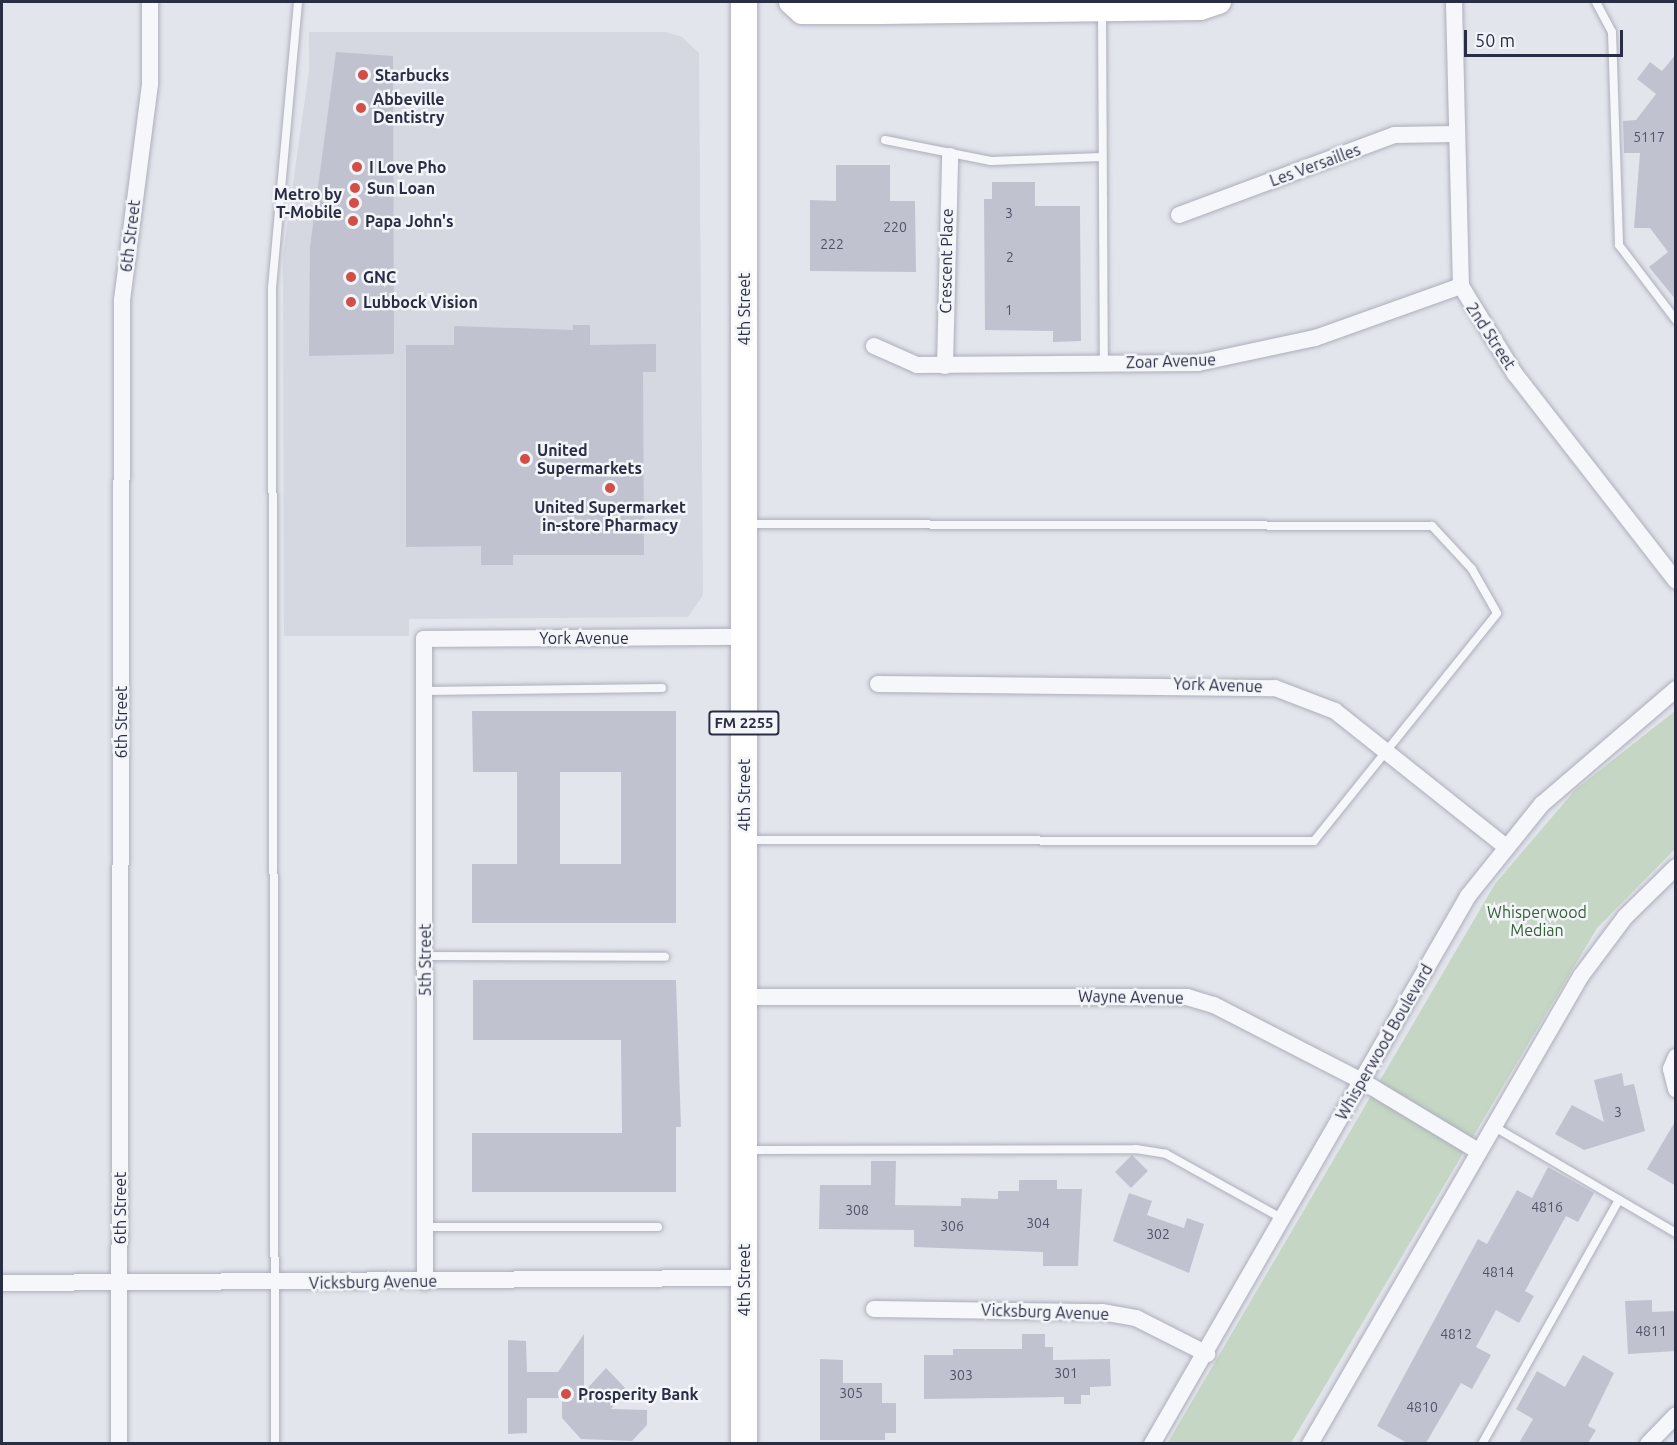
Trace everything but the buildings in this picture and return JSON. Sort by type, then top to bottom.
[{"type":"main road","name":"4th Street","points":[[744,2],[744,1443]]},
{"type":"main road","points":[[791,2],[802,12],[1102,11],[1200,8],[1219,2]]},
{"type":"street","name":"6th Street","points":[[120,1443],[122,300],[150,84],[150,2]]},
{"type":"street","name":"2nd Street","points":[[1455,2],[1455,134],[1461,286],[1515,374],[1676,581]]},
{"type":"street","name":"Les Versailles","points":[[1179,215],[1394,135],[1455,134]]},
{"type":"street","name":"Crescent Place","points":[[945,366],[950,156]]},
{"type":"street","name":"Zoar Avenue","points":[[874,346],[917,366],[1198,363],[1254,355],[1461,286]]},
{"type":"street","name":"York Avenue","points":[[424,639],[744,637]]},
{"type":"street","name":"5th Street","points":[[424,639],[425,1281]]},
{"type":"street","name":"York Avenue","points":[[878,684],[1247,683],[1306,697],[1335,711],[1505,846]]},
{"type":"street","name":"Whisperwood Boulevard","points":[[1152,1443],[1207,1354],[1468,896],[1505,846],[1542,804],[1676,689]]},
{"type":"street","points":[[1311,1443],[1581,976],[1625,917],[1676,867]]},
{"type":"street","name":"Wayne Avenue","points":[[745,997],[1187,997],[1214,1005],[1362,1081],[1479,1151]]},
{"type":"street","points":[[1676,1058],[1671,1069],[1676,1089]]},
{"type":"street","name":"Vicksburg Avenue","points":[[2,1282],[271,1284],[744,1278]]},
{"type":"street","name":"Vicksburg Avenue","points":[[874,1309],[1102,1312],[1136,1318],[1207,1354]]},
{"type":"street","points":[[1648,1443],[1676,1415]]},
{"type":"lane","points":[[275,1443],[271,1284],[272,288],[298,2]]},
{"type":"lane","points":[[1596,2],[1612,32],[1619,245],[1676,320]]},
{"type":"lane","points":[[1102,11],[1104,364]]},
{"type":"lane","points":[[885,140],[950,156],[990,161],[1102,158]]},
{"type":"lane","points":[[744,524],[1432,526],[1473,569],[1497,613],[1389,753],[1314,841],[744,840]]},
{"type":"lane","points":[[424,691],[662,688]]},
{"type":"lane","points":[[424,956],[665,957]]},
{"type":"lane","points":[[1493,1126],[1676,1233]]},
{"type":"lane","points":[[744,1150],[1136,1149],[1166,1154],[1284,1219]]},
{"type":"lane","points":[[1482,1443],[1619,1200]]},
{"type":"lane","points":[[425,1227],[658,1227]]},
{"type":"shaded area","points":[[309,32],[666,32],[682,37],[699,53],[703,595],[688,617],[409,619],[409,636],[284,636],[283,255],[309,71]]},
{"type":"green space","name":"Whisperwood Median","points":[[1675,711],[1675,849],[1597,928],[1291,1443],[1167,1444],[1495,884],[1575,790]]},
{"type":"place","name":"Starbucks","points":[[363,75]]},
{"type":"place","name":"Abbeville Dentistry","points":[[361,108]]},
{"type":"place","name":"I Love Pho","points":[[357,167]]},
{"type":"place","name":"Sun Loan","points":[[355,188]]},
{"type":"place","name":"Metro by T-Mobile","points":[[354,203]]},
{"type":"place","name":"Papa John's","points":[[353,221]]},
{"type":"place","name":"GNC","points":[[351,277]]},
{"type":"place","name":"Lubbock Vision","points":[[351,302]]},
{"type":"place","name":"United Supermarkets","points":[[525,459]]},
{"type":"place","name":"United Supermarket in-store Pharmacy","points":[[610,488]]},
{"type":"place","name":"Prosperity Bank","points":[[566,1394]]}]
